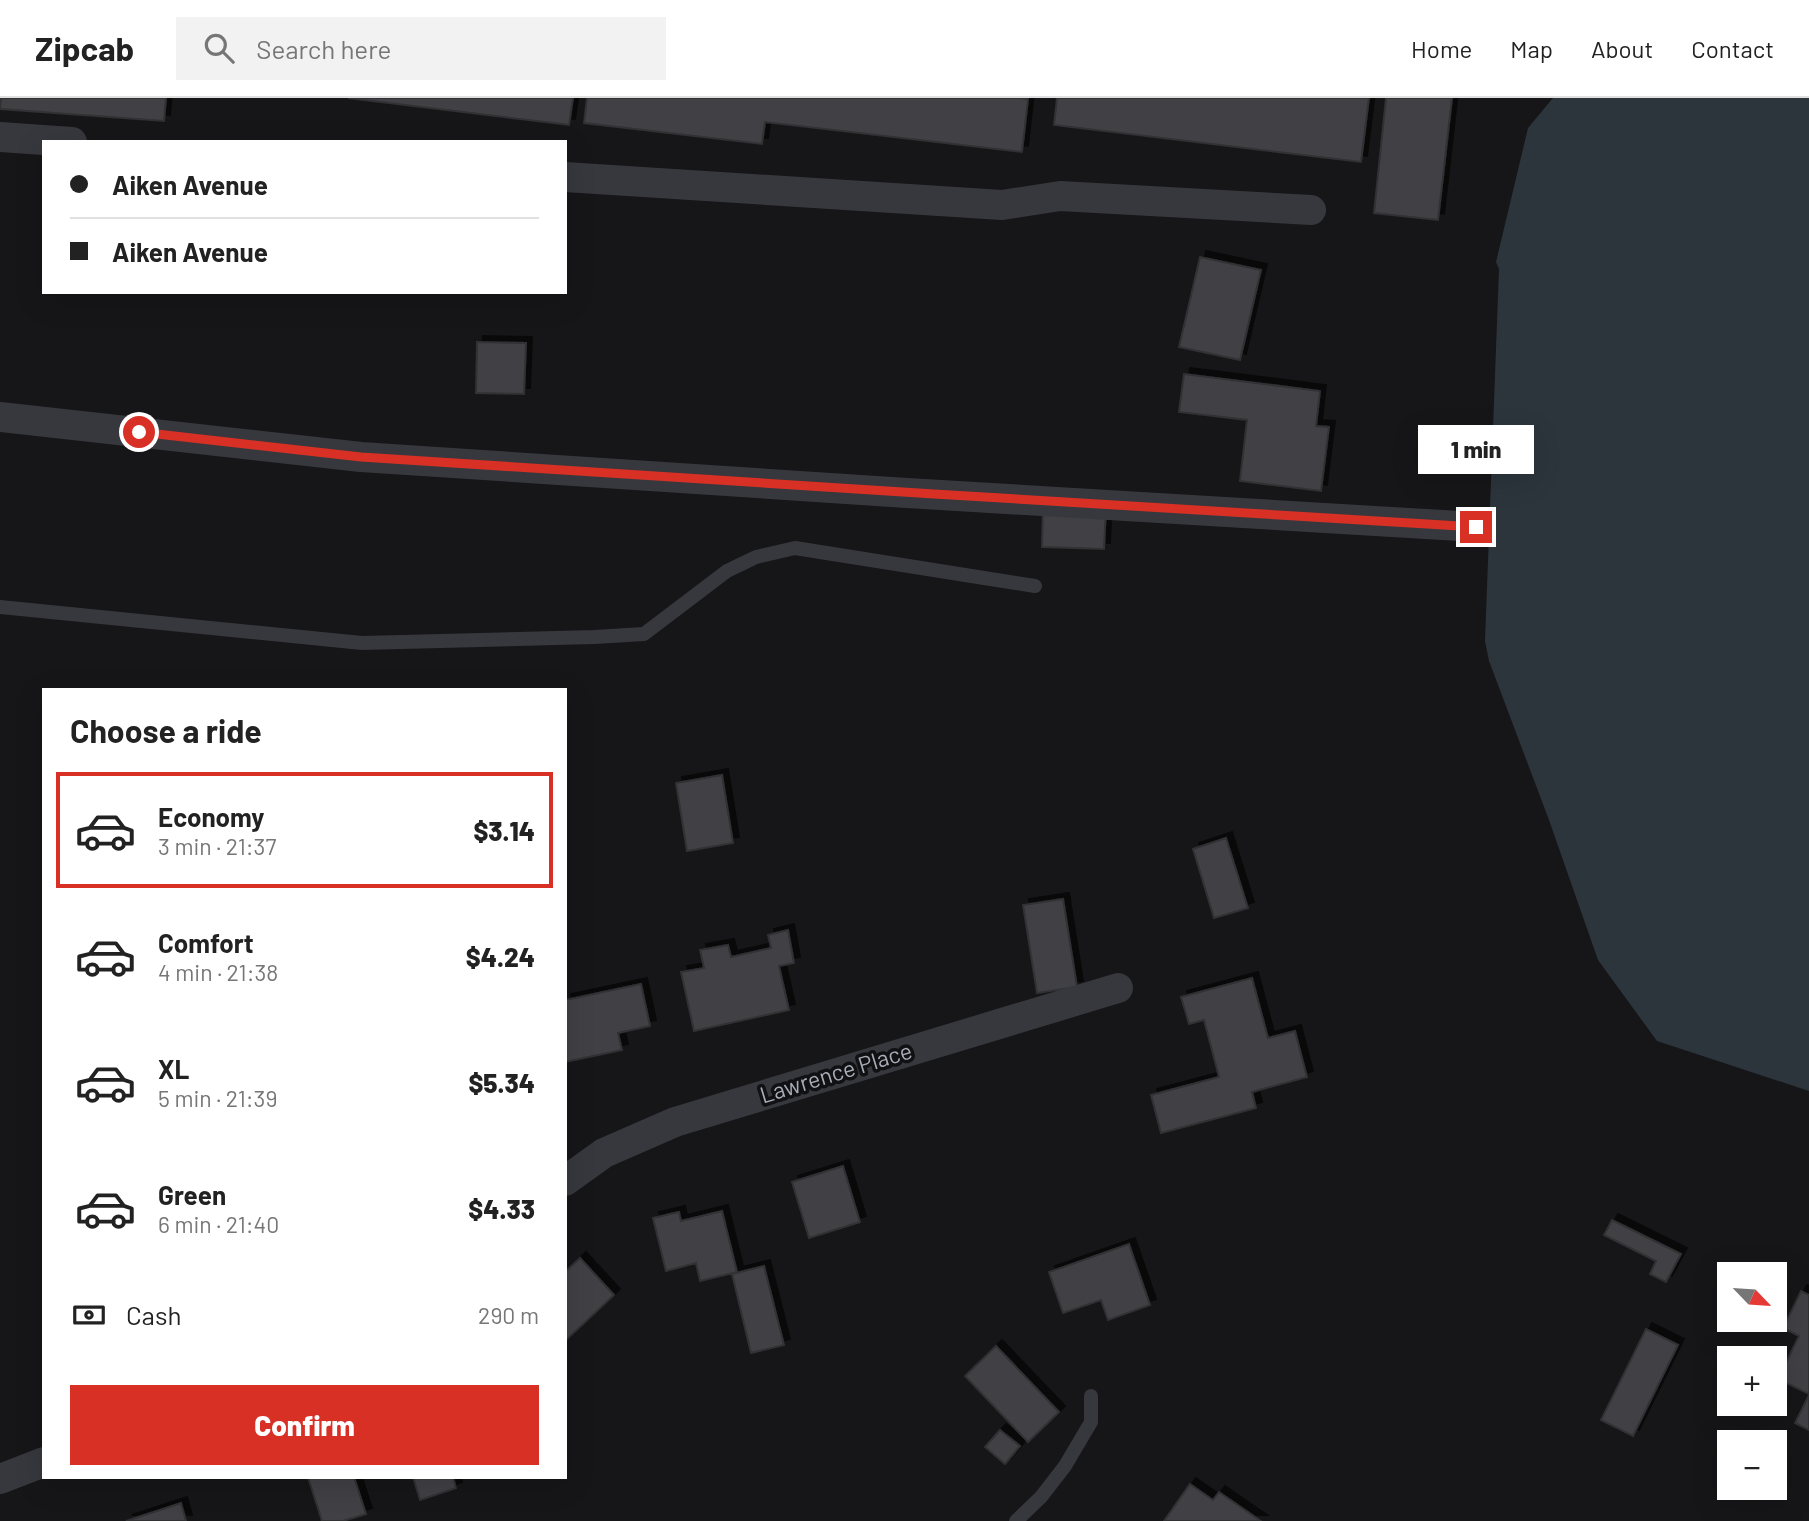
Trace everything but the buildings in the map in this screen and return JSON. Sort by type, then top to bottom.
[{"type":"street","points":[[0,137],[43,140]]},
{"type":"street","points":[[567,177],[1002,205],[1060,196],[1311,211]]},
{"type":"street","points":[[0,417],[361,457],[1476,527]]},
{"type":"street","name":"Lawrence Place","points":[[567,1180],[604,1153],[675,1122],[1118,988]]},
{"type":"street","points":[[0,1479],[42,1463]]},
{"type":"lane","points":[[0,607],[362,643],[643,634],[727,571],[756,557],[795,548],[1035,586]]},
{"type":"lane","points":[[1016,1521],[1041,1497],[1091,1422],[1091,1396]]},
{"type":"shaded area","points":[[1553,98],[1809,98],[1809,1091],[1657,1041],[1598,960],[1489,661],[1485,641],[1499,269],[1496,262],[1528,128]]},
{"type":"route","points":[[139,432],[361,457],[1476,527]]}]
